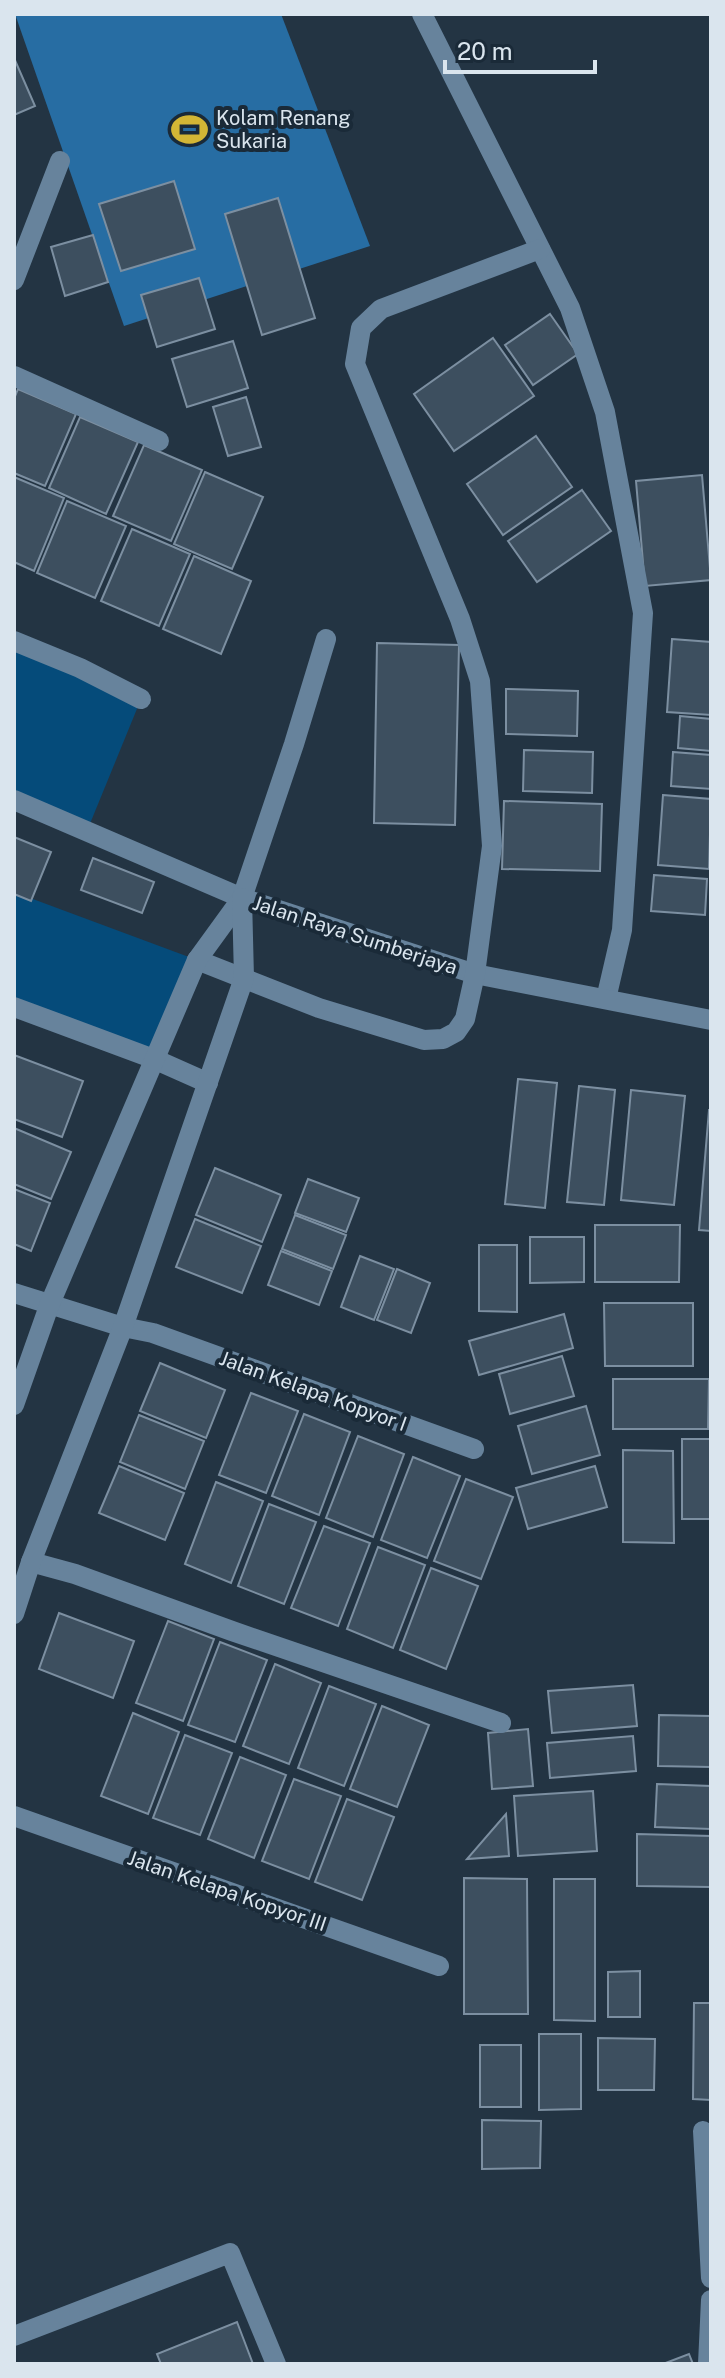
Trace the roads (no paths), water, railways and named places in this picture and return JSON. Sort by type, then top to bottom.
[{"type":"street","points":[[422,14],[570,308],[605,412],[643,613],[622,930],[606,999]]},
{"type":"street","points":[[14,280],[60,161]]},
{"type":"street","points":[[197,960],[319,1008],[424,1040],[443,1039],[456,1032],[465,1019],[475,974],[492,846],[480,681],[460,619],[355,364],[361,328],[381,309],[540,249]]},
{"type":"street","points":[[14,376],[159,441]]},
{"type":"street","points":[[14,1405],[49,1306],[197,960],[242,898],[326,639]]},
{"type":"street","points":[[14,641],[80,668],[141,699]]},
{"type":"street","name":"Jalan Raya Sumberjaya","points":[[14,800],[242,898],[475,974],[711,1020]]},
{"type":"street","points":[[14,1614],[31,1562],[123,1327],[244,978],[242,898]]},
{"type":"street","points":[[14,1007],[154,1059],[208,1083]]},
{"type":"street","name":"Jalan Kelapa Kopyor I","points":[[14,1293],[49,1306],[153,1333],[474,1449]]},
{"type":"street","points":[[31,1562],[75,1574],[501,1723]]},
{"type":"street","name":"Jalan Kelapa Kopyor III","points":[[14,1816],[439,1966]]},
{"type":"street","points":[[703,2131],[711,2278]]},
{"type":"street","points":[[14,2336],[230,2253],[276,2364]]},
{"type":"street","points":[[708,2364],[711,2300]]},
{"type":"place","name":"Kolam Renang Sukaria","points":[[190,130]]}]
